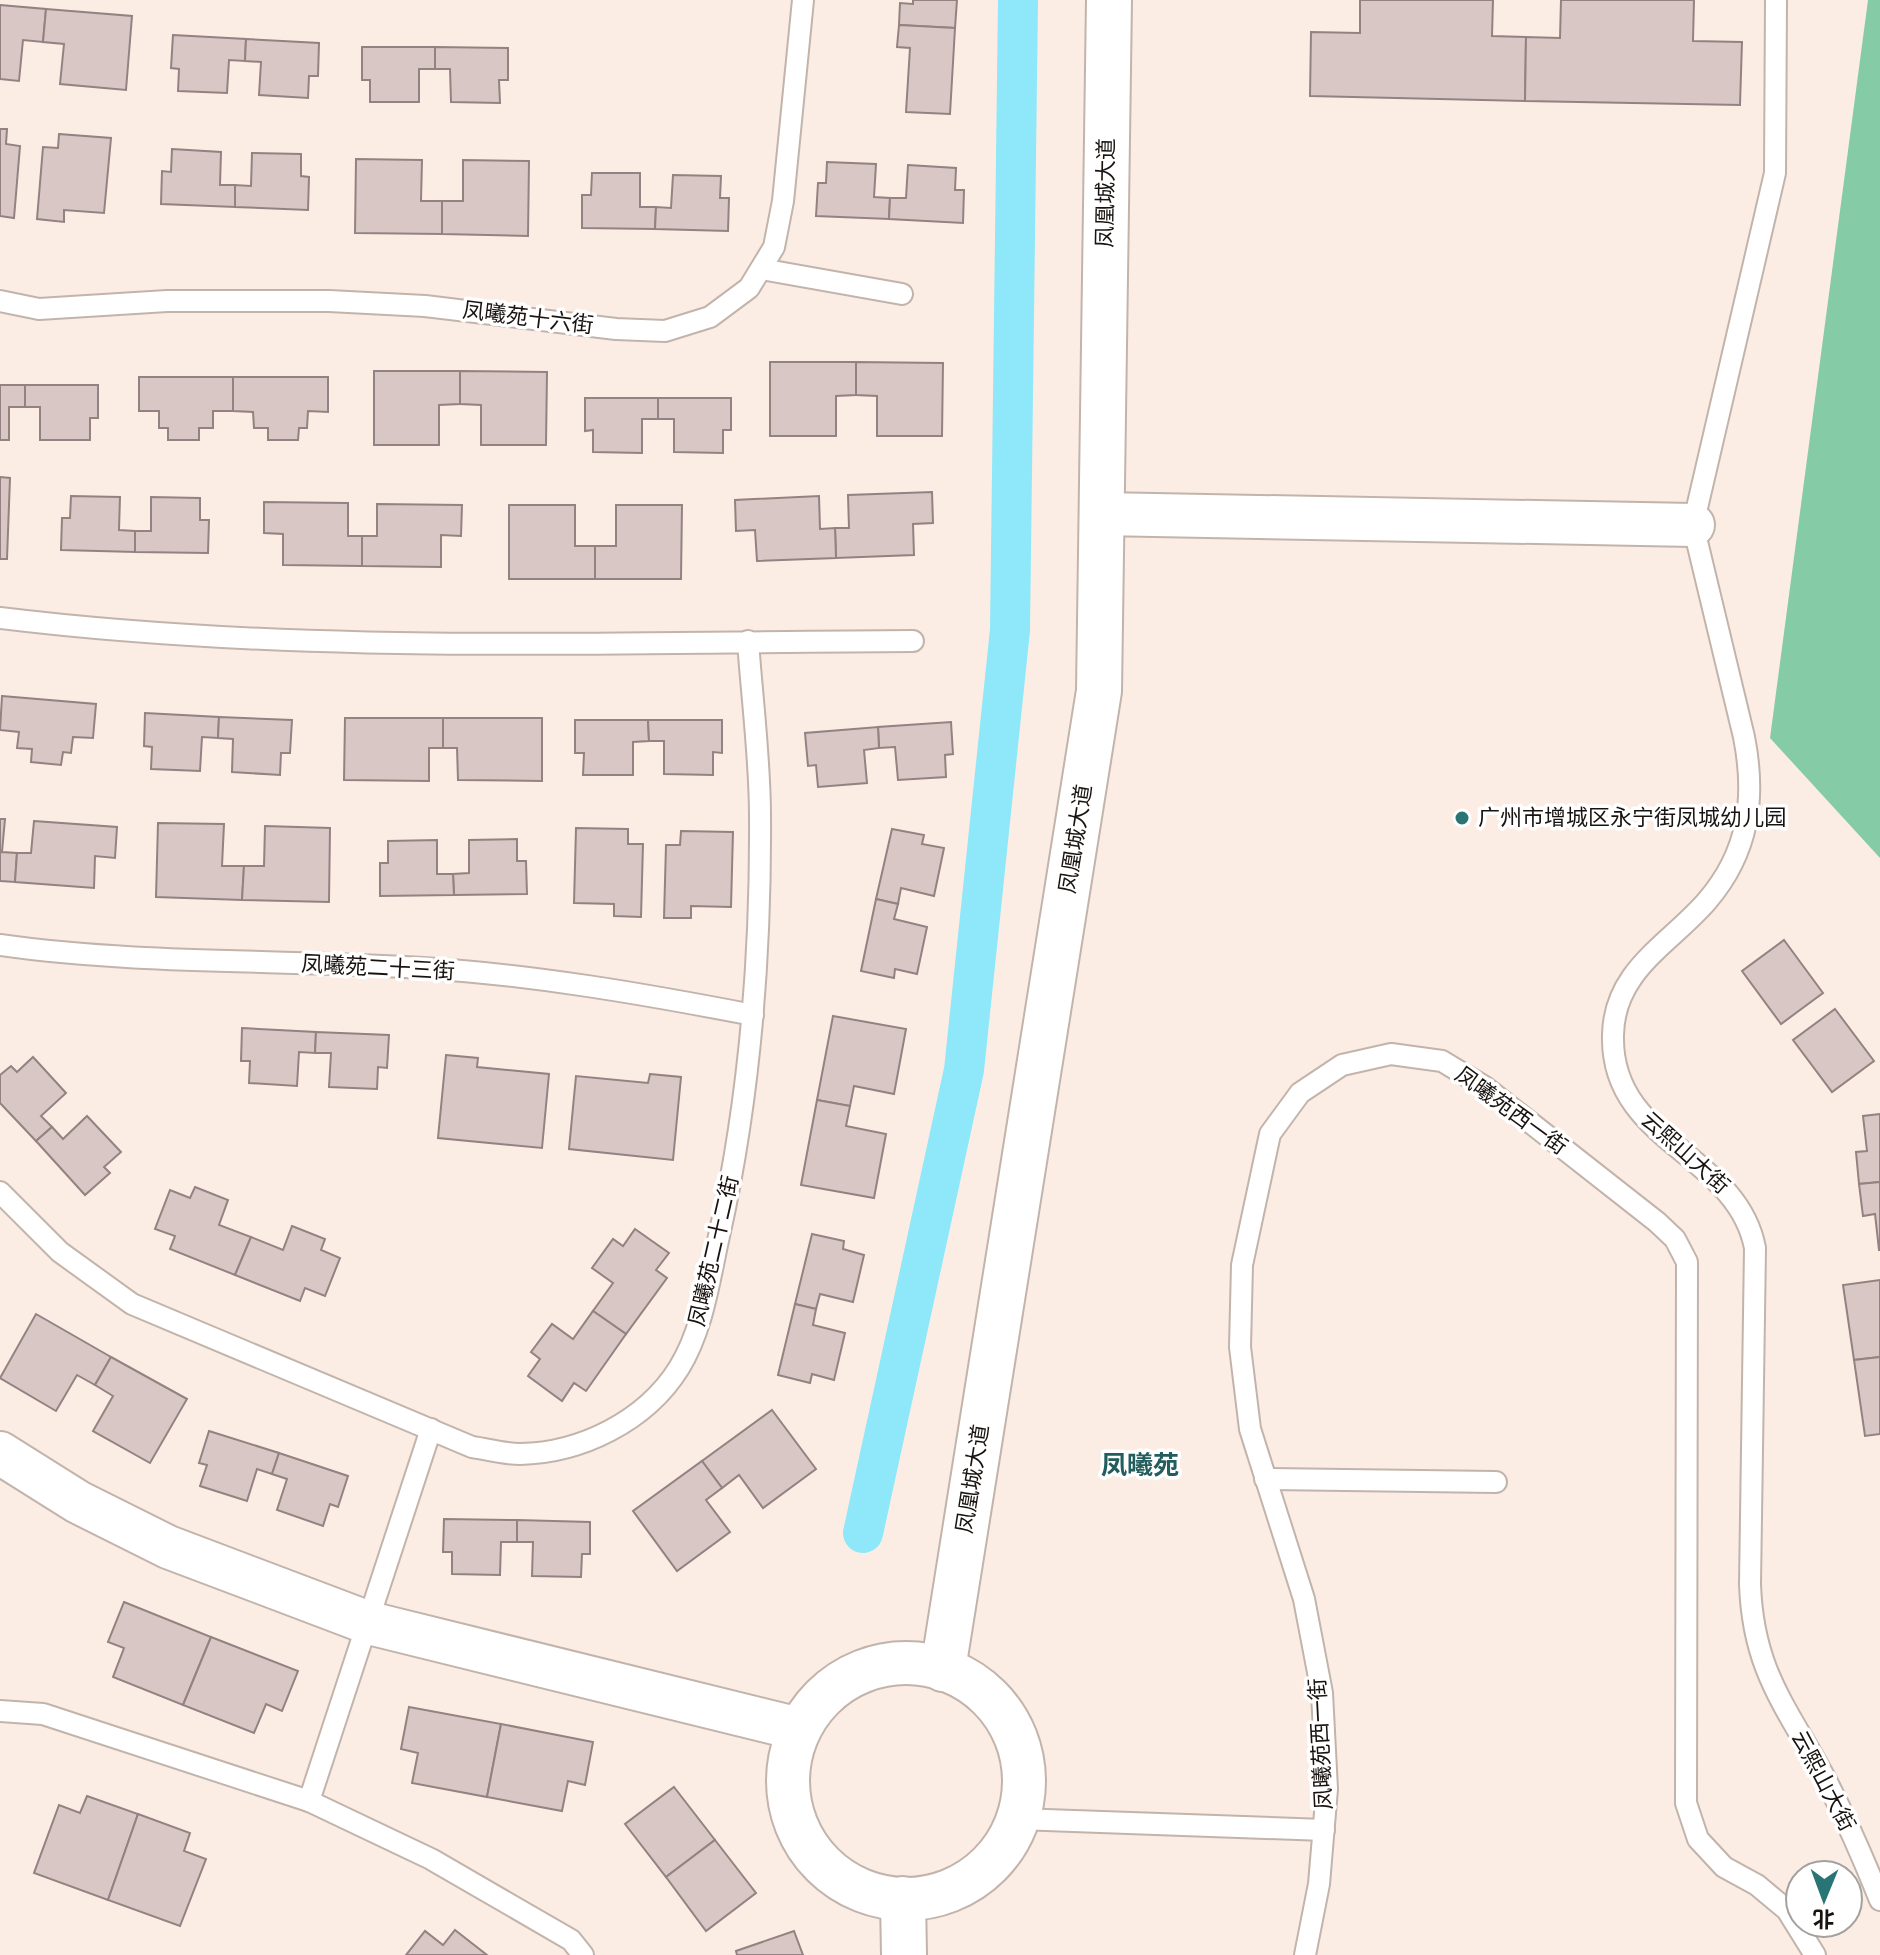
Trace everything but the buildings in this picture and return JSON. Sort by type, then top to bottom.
[{"type":"main road","name":"凤凰城大道","points":[[943,1669],[1099,691],[1109,0]]},
{"type":"main road","points":[[903,1899],[904,1955]]},
{"type":"street","points":[[1102,514],[1693,525]]},
{"type":"street","points":[[0,1453],[78,1502],[168,1547],[369,1623],[799,1729]]},
{"type":"street","points":[[909,1663],[943,1669],[976,1686],[985,1695],[1002,1713],[1019,1746],[1024,1783],[1018,1819],[1001,1852],[973,1878],[940,1895],[903,1899],[864,1892],[830,1873],[804,1843],[789,1807],[788,1767],[799,1729],[818,1702],[844,1680],[876,1667],[909,1663]]},
{"type":"lane","name":"凤曦苑十六街","points":[[0,301],[39,309],[181,301],[329,301],[425,306],[616,329],[665,331],[710,317],[749,288],[774,247],[783,201],[803,0]]},
{"type":"lane","points":[[1693,525],[1775,173],[1776,0]]},
{"type":"lane","points":[[761,269],[902,294]]},
{"type":"lane","name":"云熙山大街","points":[[1693,525],[1744,737],[1751,772],[1751,807],[1743,842],[1727,875],[1706,903],[1658,946],[1629,981],[1619,1001],[1613,1034],[1616,1068],[1629,1099],[1650,1125],[1724,1187],[1736,1200],[1752,1230],[1755,1248],[1750,1584],[1754,1633],[1769,1681],[1826,1780],[1880,1900]]},
{"type":"lane","points":[[0,618],[190,635],[338,641],[913,641]]},
{"type":"lane","name":"凤曦苑二十二街","points":[[0,1192],[60,1252],[132,1304],[472,1447],[519,1454],[565,1448],[610,1432],[648,1405],[678,1370],[699,1327],[736,1158],[753,1015],[760,814],[748,641]]},
{"type":"lane","name":"凤曦苑二十三街","points":[[0,945],[139,960],[314,963],[519,977],[645,994],[753,1015]]},
{"type":"lane","name":"凤曦苑西一街","points":[[1305,1955],[1319,1884],[1327,1789],[1322,1693],[1304,1599],[1250,1429],[1240,1347],[1242,1265],[1270,1134],[1300,1093],[1342,1065],[1391,1054],[1442,1061],[1485,1087],[1657,1222],[1675,1239],[1687,1262],[1686,1803],[1698,1839],[1724,1867],[1757,1885],[1787,1910],[1815,1955]]},
{"type":"lane","points":[[309,1801],[431,1429]]},
{"type":"lane","points":[[1265,1479],[1496,1482]]},
{"type":"lane","points":[[0,1711],[43,1714],[309,1801],[431,1859],[571,1940],[583,1955]]},
{"type":"lane","points":[[1018,1819],[1324,1830]]},
{"type":"green space","points":[[1868,0],[1880,0],[1880,858],[1770,738]]},
{"type":"waterway","points":[[863,1533],[964,1070],[1010,630],[1018,0]]},
{"type":"place","name":"广州市增城区永宁街凤城幼儿园","points":[[1462,818]]},
{"type":"district","name":"凤曦苑","points":[[1140,1465]]}]
